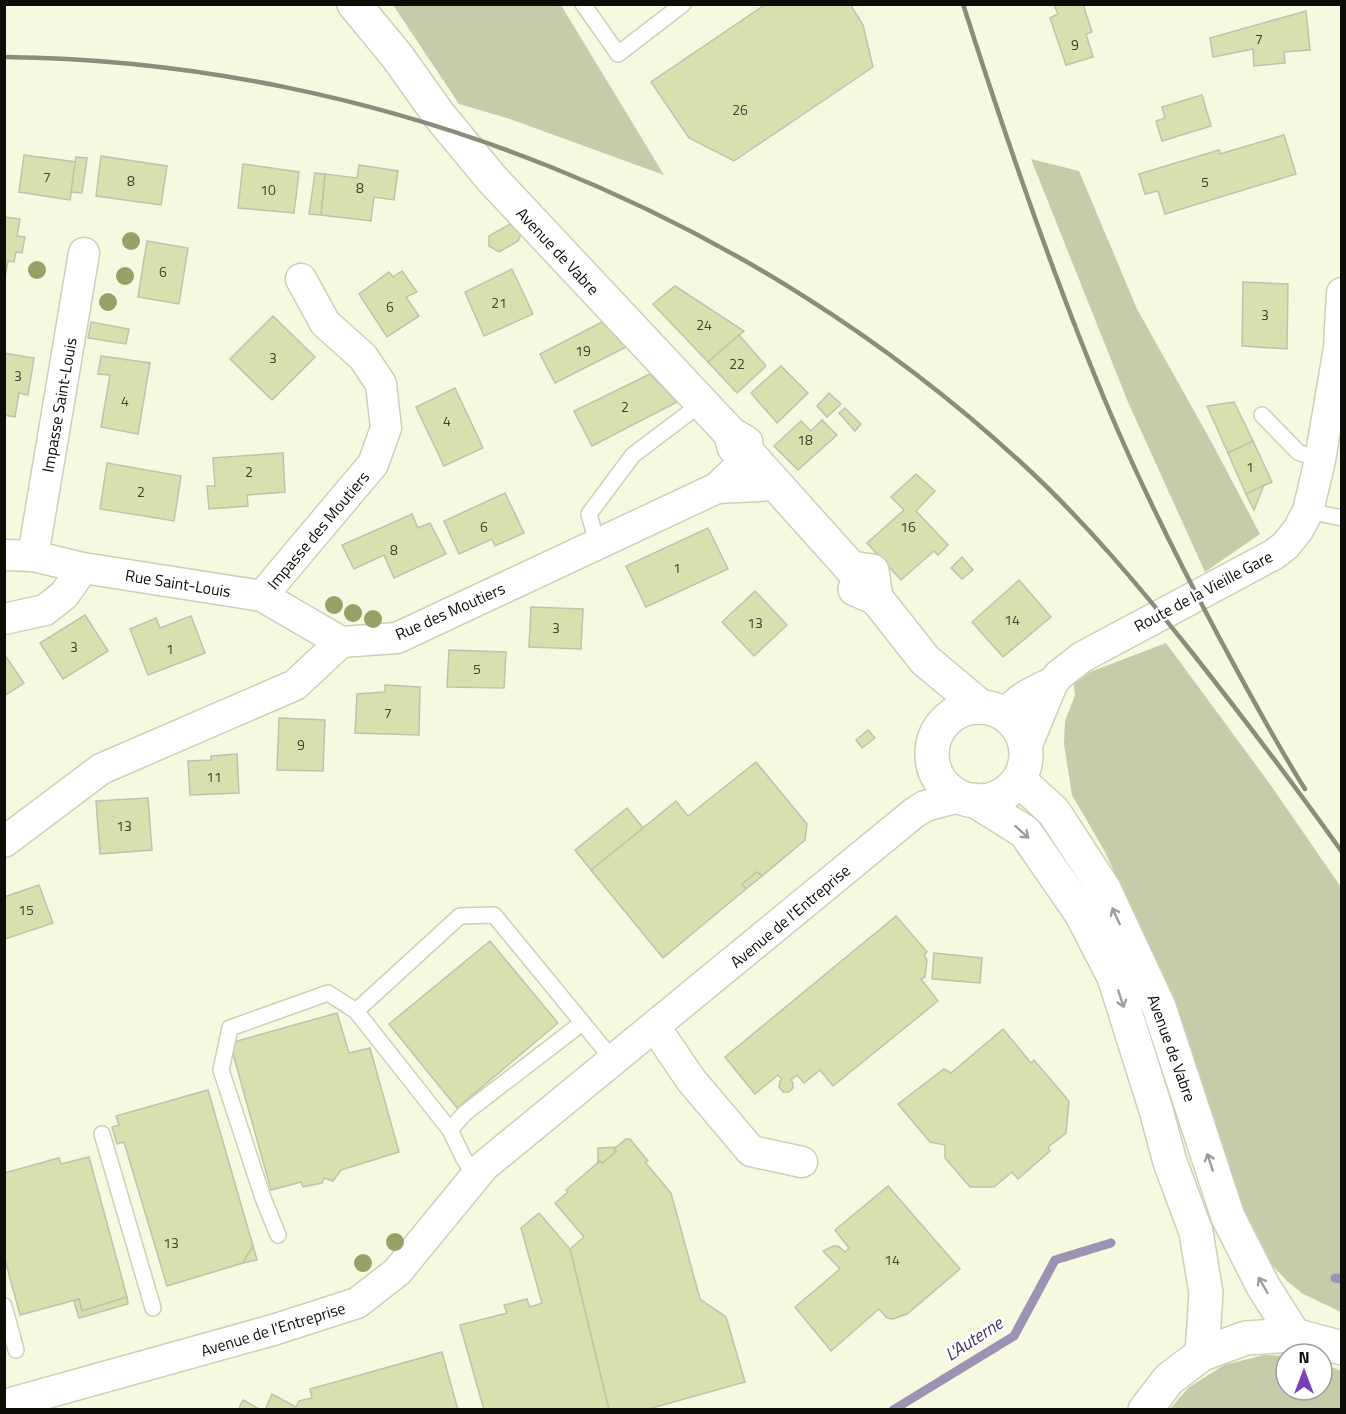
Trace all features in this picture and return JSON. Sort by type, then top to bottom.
[{"type":"main road","name":"Avenue de Vabre","points":[[354,4],[397,56],[439,115],[492,179],[702,403],[851,568],[851,587],[876,598],[925,660],[993,711]]},
{"type":"main road","name":"Avenue de Vabre","points":[[370,4],[397,56]]},
{"type":"main road","name":"Avenue de Vabre","points":[[925,660],[941,726]]},
{"type":"main road","points":[[966,709],[993,711],[1016,724],[1022,735],[1026,747],[1024,770],[1010,789],[987,800],[949,795],[933,764],[932,751],[941,726],[952,716],[966,709]]},
{"type":"main road","name":"Avenue de Vabre","points":[[1018,780],[1054,812],[1104,890],[1159,1007],[1228,1217],[1263,1286],[1294,1335]]},
{"type":"main road","name":"Avenue de Vabre","points":[[949,795],[1025,832],[1081,913],[1114,977],[1170,1162],[1196,1232],[1206,1293],[1202,1354]]},
{"type":"main road","points":[[1145,1410],[1169,1379],[1202,1354],[1246,1338],[1294,1335],[1341,1348]]},
{"type":"street","name":"Impasse Saint-Louis","points":[[19,555],[84,254]]},
{"type":"street","name":"Impasse des Moutiers","points":[[262,596],[373,464],[386,428],[381,384],[363,357],[325,323],[301,279]]},
{"type":"street","name":"Route de la Vieille Gare","points":[[1026,747],[1053,682],[1059,675],[1082,657],[1273,555],[1285,546],[1298,530],[1308,511],[1320,460],[1340,348],[1341,293]]},
{"type":"street","name":"Rue des Moutiers","points":[[717,488],[742,447]]},
{"type":"street","name":"Rue des Moutiers","points":[[341,642],[397,638],[717,488],[777,485]]},
{"type":"street","name":"Rue Saint-Louis","points":[[19,555],[83,568],[262,596],[341,642]]},
{"type":"street","points":[[4,619],[45,610],[64,595],[83,568]]},
{"type":"street","points":[[4,842],[101,769],[295,685],[341,642]]},
{"type":"street","name":"Route de la Vieille Gare","points":[[993,711],[1014,704],[1053,682]]},
{"type":"street","name":"Avenue de l'Entreprise","points":[[4,1405],[242,1339],[357,1303],[397,1272],[484,1166],[880,840],[949,795]]},
{"type":"street","points":[[655,1027],[691,1080],[751,1151],[802,1162]]},
{"type":"lane","points":[[583,4],[618,54],[683,4]]},
{"type":"lane","points":[[597,543],[589,514],[633,455],[702,403]]},
{"type":"lane","points":[[1262,415],[1298,452],[1320,460]]},
{"type":"lane","points":[[1308,511],[1341,518]]},
{"type":"lane","points":[[357,1011],[460,916],[494,915],[614,1061]]},
{"type":"lane","points":[[278,1235],[262,1198],[221,1070],[230,1028],[328,993],[357,1011],[450,1130],[475,1177]]},
{"type":"lane","points":[[450,1130],[465,1113],[582,1023]]},
{"type":"lane","points":[[102,1134],[153,1308]]},
{"type":"lane","points":[[4,1306],[16,1350]]},
{"type":"green space","points":[[393,5],[561,5],[664,175],[510,119],[459,104]]},
{"type":"green space","points":[[1031,159],[1079,171],[1137,309],[1260,534],[1205,572],[1128,402]]},
{"type":"green space","points":[[1166,643],[1267,780],[1341,887],[1341,1312],[1303,1294],[1271,1264],[1258,1245],[1146,940],[1104,850],[1072,795],[1064,744],[1065,721],[1075,695],[1074,684],[1090,672]]},
{"type":"green space","points":[[1264,1355],[1274,1355],[1274,1402],[1334,1402],[1334,1368],[1341,1371],[1341,1409],[1170,1409],[1188,1388],[1224,1365]]},
{"type":"building","points":[[766,4],[850,4],[863,25],[873,67],[734,161],[689,138],[651,82]]},
{"type":"building","points":[[1083,4],[1092,32],[1086,34],[1093,57],[1066,65],[1050,18],[1058,14],[1054,5]]},
{"type":"building","points":[[1306,11],[1310,50],[1284,52],[1285,63],[1254,66],[1253,49],[1213,57],[1210,38]]},
{"type":"building","points":[[1202,95],[1211,126],[1162,141],[1156,121],[1165,118],[1162,107]]},
{"type":"building","points":[[1284,135],[1296,174],[1165,214],[1158,191],[1145,194],[1139,174],[1219,150],[1220,154]]},
{"type":"building","points":[[24,155],[76,162],[70,200],[19,192]]},
{"type":"building","points":[[101,156],[167,166],[161,205],[96,196]]},
{"type":"building","points":[[76,157],[87,158],[82,193],[71,192]]},
{"type":"building","points":[[243,164],[299,172],[294,213],[238,208]]},
{"type":"building","points":[[359,165],[398,171],[394,200],[374,197],[371,221],[321,215],[325,174],[357,178]]},
{"type":"building","points":[[315,173],[325,174],[321,215],[309,214]]},
{"type":"building","points":[[4,217],[20,219],[17,236],[25,237],[22,253],[16,252],[14,262],[8,261],[4,283]]},
{"type":"building","points":[[510,224],[521,234],[518,241],[499,252],[489,246],[489,236]]},
{"type":"building","points":[[147,241],[188,248],[179,304],[138,297]]},
{"type":"building","points":[[512,269],[533,314],[484,336],[465,292]]},
{"type":"building","points":[[402,271],[417,292],[406,297],[419,316],[387,337],[359,294],[389,272],[393,277]]},
{"type":"building","points":[[1243,282],[1288,284],[1287,349],[1242,346]]},
{"type":"building","points":[[675,286],[744,331],[708,362],[653,304]]},
{"type":"building","points":[[273,316],[315,357],[272,400],[230,359]]},
{"type":"building","points":[[91,322],[129,329],[126,344],[88,338]]},
{"type":"building","points":[[602,322],[626,347],[555,383],[540,354]]},
{"type":"building","points":[[739,335],[766,366],[737,393],[708,362]]},
{"type":"building","points":[[4,353],[34,358],[28,395],[19,393],[15,417],[4,415]]},
{"type":"building","points":[[101,356],[150,363],[138,434],[101,427],[110,375],[98,374]]},
{"type":"building","points":[[781,366],[808,393],[777,423],[751,393]]},
{"type":"building","points":[[650,374],[677,402],[592,446],[574,411]]},
{"type":"building","points":[[455,388],[483,448],[444,466],[416,407]]},
{"type":"building","points":[[829,393],[841,404],[827,417],[817,406]]},
{"type":"building","points":[[1234,402],[1253,441],[1228,453],[1207,406]]},
{"type":"building","points":[[845,408],[861,424],[855,431],[839,413]]},
{"type":"building","points":[[822,420],[837,435],[798,470],[774,446],[801,421],[811,431]]},
{"type":"building","points":[[1253,441],[1272,482],[1246,494],[1228,453]]},
{"type":"building","points":[[283,453],[285,492],[247,495],[248,506],[209,509],[207,486],[215,486],[213,458]]},
{"type":"building","points":[[107,463],[181,476],[174,521],[100,509]]},
{"type":"building","points":[[916,474],[935,491],[916,511],[948,545],[938,555],[934,551],[901,580],[867,543],[904,510],[891,497]]},
{"type":"building","points":[[1264,485],[1254,510],[1246,494]]},
{"type":"building","points":[[505,493],[524,533],[495,546],[492,539],[459,554],[444,521]]},
{"type":"building","points":[[412,514],[418,528],[430,523],[446,554],[394,578],[384,555],[354,569],[342,545]]},
{"type":"building","points":[[708,528],[728,569],[646,607],[626,566]]},
{"type":"building","points":[[962,557],[973,570],[962,579],[951,568]]},
{"type":"building","points":[[1019,580],[1051,617],[1003,657],[972,622]]},
{"type":"building","points":[[755,591],[787,625],[754,656],[722,622]]},
{"type":"building","points":[[531,607],[583,609],[581,649],[529,647]]},
{"type":"building","points":[[85,615],[108,651],[63,679],[40,643]]},
{"type":"building","points":[[191,616],[205,653],[148,675],[130,629],[156,618],[160,628]]},
{"type":"building","points":[[449,650],[506,652],[504,688],[447,687]]},
{"type":"building","points":[[4,654],[24,683],[4,696]]},
{"type":"building","points":[[385,685],[420,687],[419,735],[355,733],[357,694],[385,692]]},
{"type":"building","points":[[279,718],[325,720],[323,771],[277,770]]},
{"type":"building","points":[[868,730],[875,738],[862,748],[856,740]]},
{"type":"building","points":[[237,754],[239,793],[190,795],[188,761],[211,760],[211,756]]},
{"type":"building","points":[[756,762],[807,824],[805,840],[762,876],[757,872],[742,884],[746,889],[663,958],[591,870],[676,801],[688,816]]},
{"type":"building","points":[[148,798],[152,850],[100,854],[96,801]]},
{"type":"building","points":[[627,808],[643,828],[591,870],[575,850]]},
{"type":"building","points":[[757,872],[762,876],[746,889],[742,884]]},
{"type":"building","points":[[39,885],[53,923],[5,939],[4,897]]},
{"type":"building","points":[[896,916],[927,952],[924,955],[927,960],[925,977],[921,979],[938,1001],[833,1086],[820,1070],[804,1083],[797,1075],[791,1080],[793,1088],[789,1092],[783,1092],[779,1087],[782,1079],[778,1075],[755,1094],[725,1057]]},
{"type":"building","points":[[490,941],[558,1023],[457,1108],[389,1024]]},
{"type":"building","points":[[934,953],[982,958],[980,983],[932,979]]},
{"type":"building","points":[[337,1013],[349,1053],[370,1048],[399,1152],[341,1170],[333,1181],[324,1178],[322,1183],[303,1187],[301,1182],[271,1190],[230,1043]]},
{"type":"building","points":[[1003,1029],[1031,1063],[1034,1060],[1069,1101],[1066,1133],[1048,1147],[1050,1151],[1018,1179],[1012,1172],[994,1187],[970,1187],[945,1158],[945,1145],[930,1142],[898,1104],[944,1069],[951,1073]]},
{"type":"building","points":[[208,1090],[253,1246],[243,1263],[167,1286],[124,1142],[117,1144],[112,1127],[119,1125],[116,1116]]},
{"type":"building","points":[[626,1139],[630,1139],[648,1161],[645,1162],[671,1193],[700,1299],[726,1317],[745,1382],[645,1410],[609,1410],[570,1249],[584,1237],[555,1203],[568,1192],[566,1190],[600,1161],[602,1163],[610,1157],[616,1151],[614,1149]]},
{"type":"building","points":[[616,1147],[614,1149],[616,1151],[610,1157],[598,1163],[598,1148]]},
{"type":"building","points":[[89,1157],[127,1297],[82,1311],[79,1299],[20,1315],[4,1256],[4,1173],[59,1158],[61,1164]]},
{"type":"building","points":[[888,1186],[960,1269],[907,1314],[893,1319],[887,1318],[879,1309],[831,1351],[795,1307],[840,1269],[823,1251],[833,1246],[838,1246],[845,1252],[849,1248],[835,1230]]},
{"type":"building","points":[[539,1213],[570,1249],[609,1410],[484,1410],[460,1325],[507,1313],[504,1305],[527,1299],[530,1307],[542,1303],[521,1228]]},
{"type":"building","points":[[253,1246],[257,1260],[243,1263],[248,1254]]},
{"type":"building","points":[[127,1297],[128,1304],[79,1318],[74,1301],[79,1299],[82,1311]]},
{"type":"building","points":[[442,1352],[458,1410],[265,1410],[272,1394],[296,1407],[299,1401],[312,1398],[310,1389]]},
{"type":"building","points":[[243,1400],[261,1410],[238,1410]]},
{"type":"waterway","name":"L'Auterne","points":[[893,1410],[1014,1336],[1055,1260],[1111,1243]]},
{"type":"waterway","name":"L'Auterne","points":[[1335,1278],[1342,1279]]},
{"type":"railway","points":[[963,4],[1050,259],[1088,360],[1122,439],[1205,611],[1282,752],[1305,789]]},
{"type":"railway","points":[[4,57],[145,65],[284,87],[420,121],[553,168],[682,227],[804,296],[920,377],[1027,468],[1070,511],[1132,579],[1190,650],[1342,852]]}]
